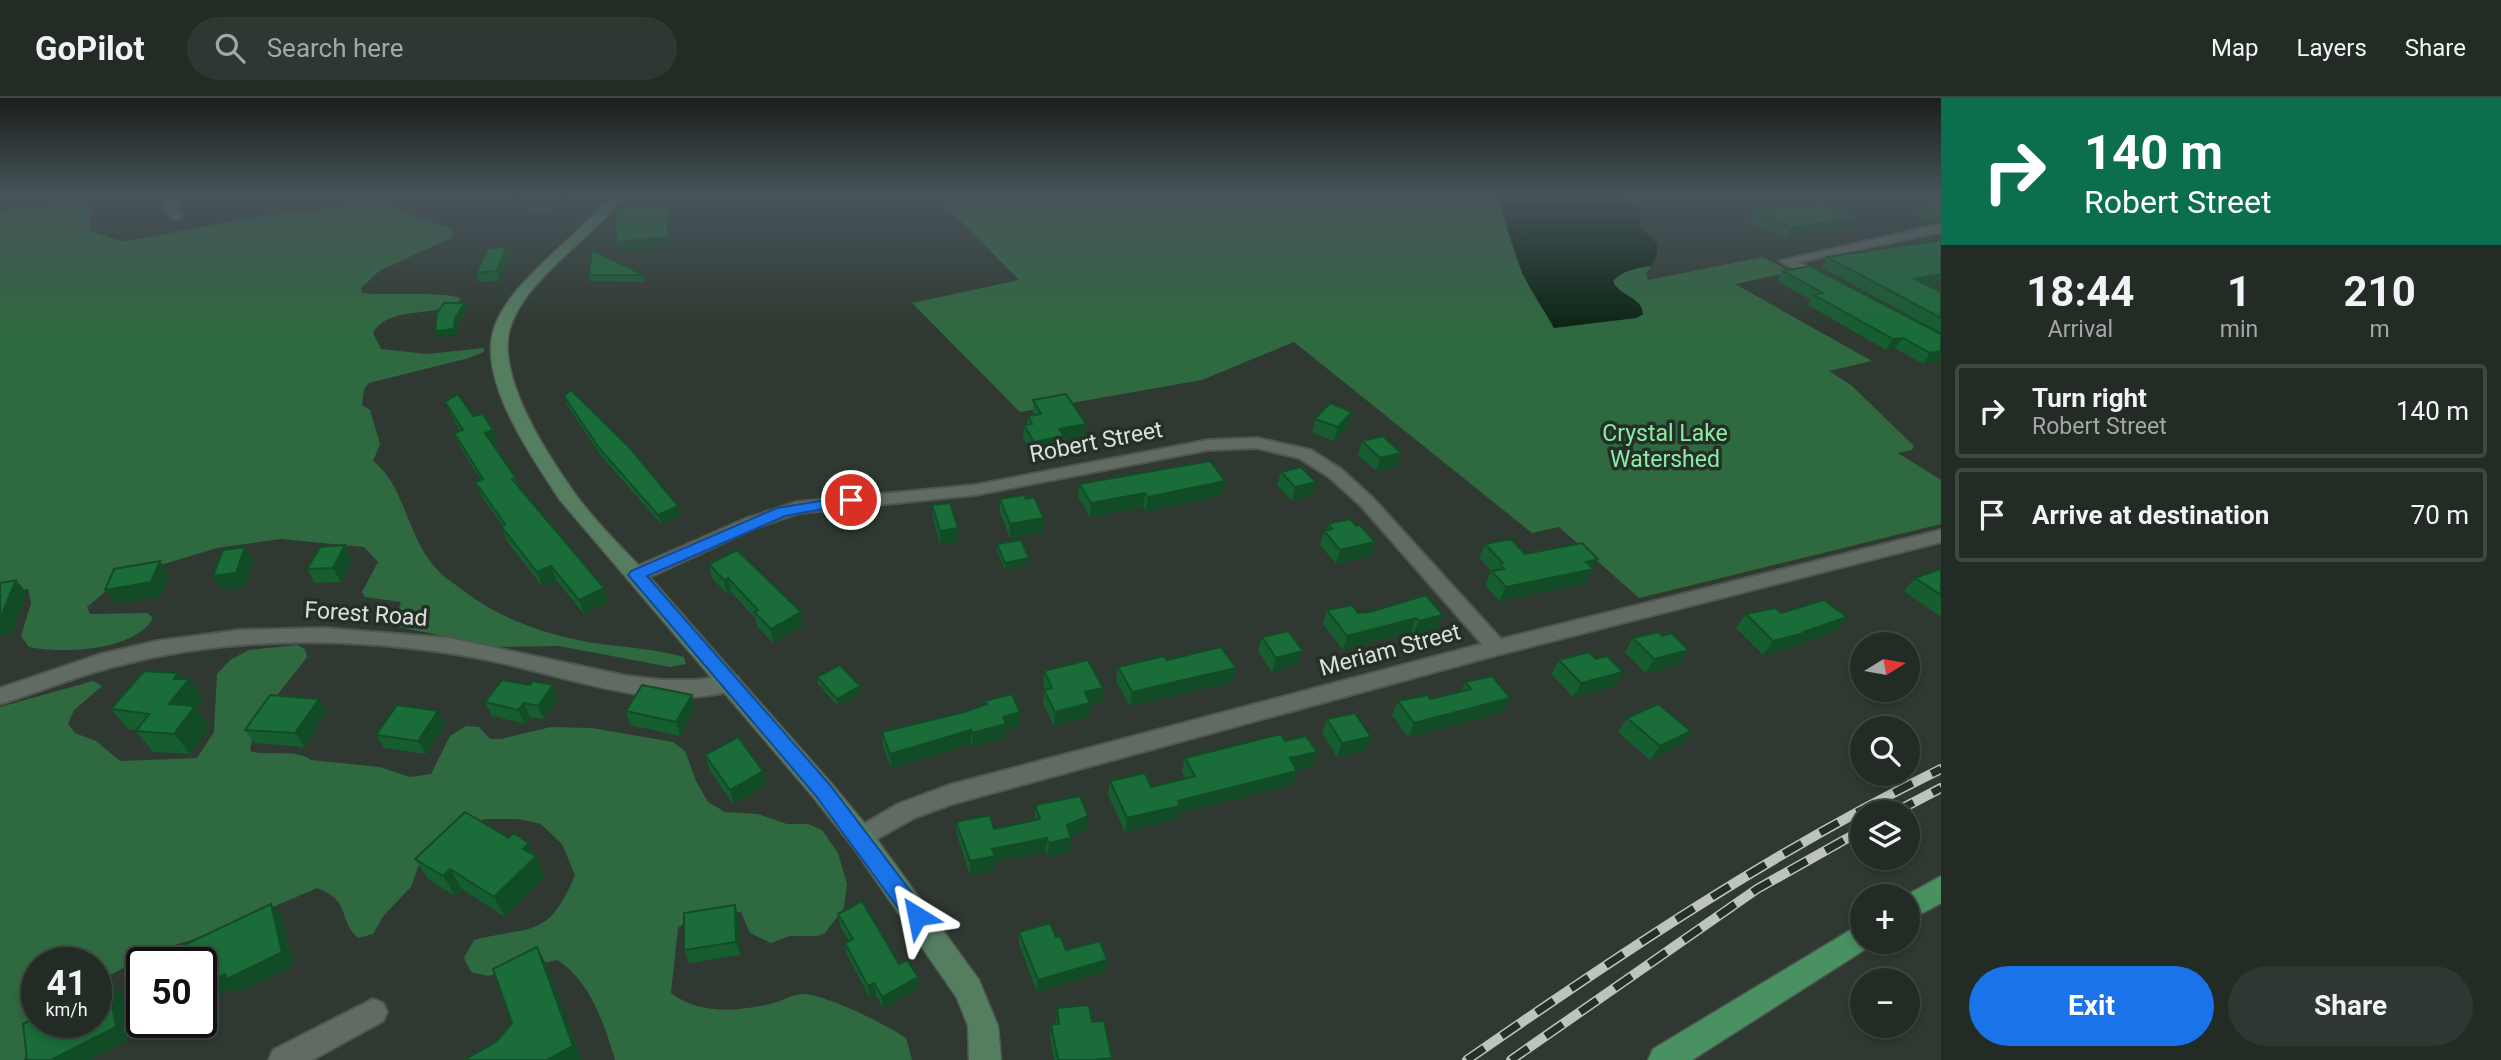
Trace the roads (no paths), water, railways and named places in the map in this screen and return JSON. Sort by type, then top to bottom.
[{"type":"main road","points":[[574,241],[519,298],[503,324],[499,352],[521,414],[553,475],[861,838],[969,990],[983,1026],[985,1060]]},
{"type":"main road","points":[[1920,901],[1941,888]]},
{"type":"main road","points":[[1664,1060],[1850,944]]},
{"type":"street","points":[[1835,287],[1787,261],[1881,241]]},
{"type":"street","name":"Robert Street","points":[[636,575],[751,523],[797,508],[975,490],[1208,446],[1257,443],[1305,454],[1335,473],[1367,502],[1497,648]]},
{"type":"street","name":"Meriam Street","points":[[861,838],[906,811],[948,795],[1497,648],[1941,536]]},
{"type":"street","name":"Forest Road","points":[[0,696],[98,663],[145,651],[210,640],[286,633],[352,635],[451,645],[660,690],[697,691],[730,683]]},
{"type":"street","points":[[283,1060],[373,1012]]},
{"type":"railway","points":[[1467,1060],[1582,981],[1758,869],[1941,769],[1938,770]]},
{"type":"railway","points":[[1918,800],[1941,788]]},
{"type":"railway","points":[[1511,1060],[1757,889],[1850,837]]},
{"type":"park label","name":"Crystal Lake Watershed","points":[[1665,446]]}]
